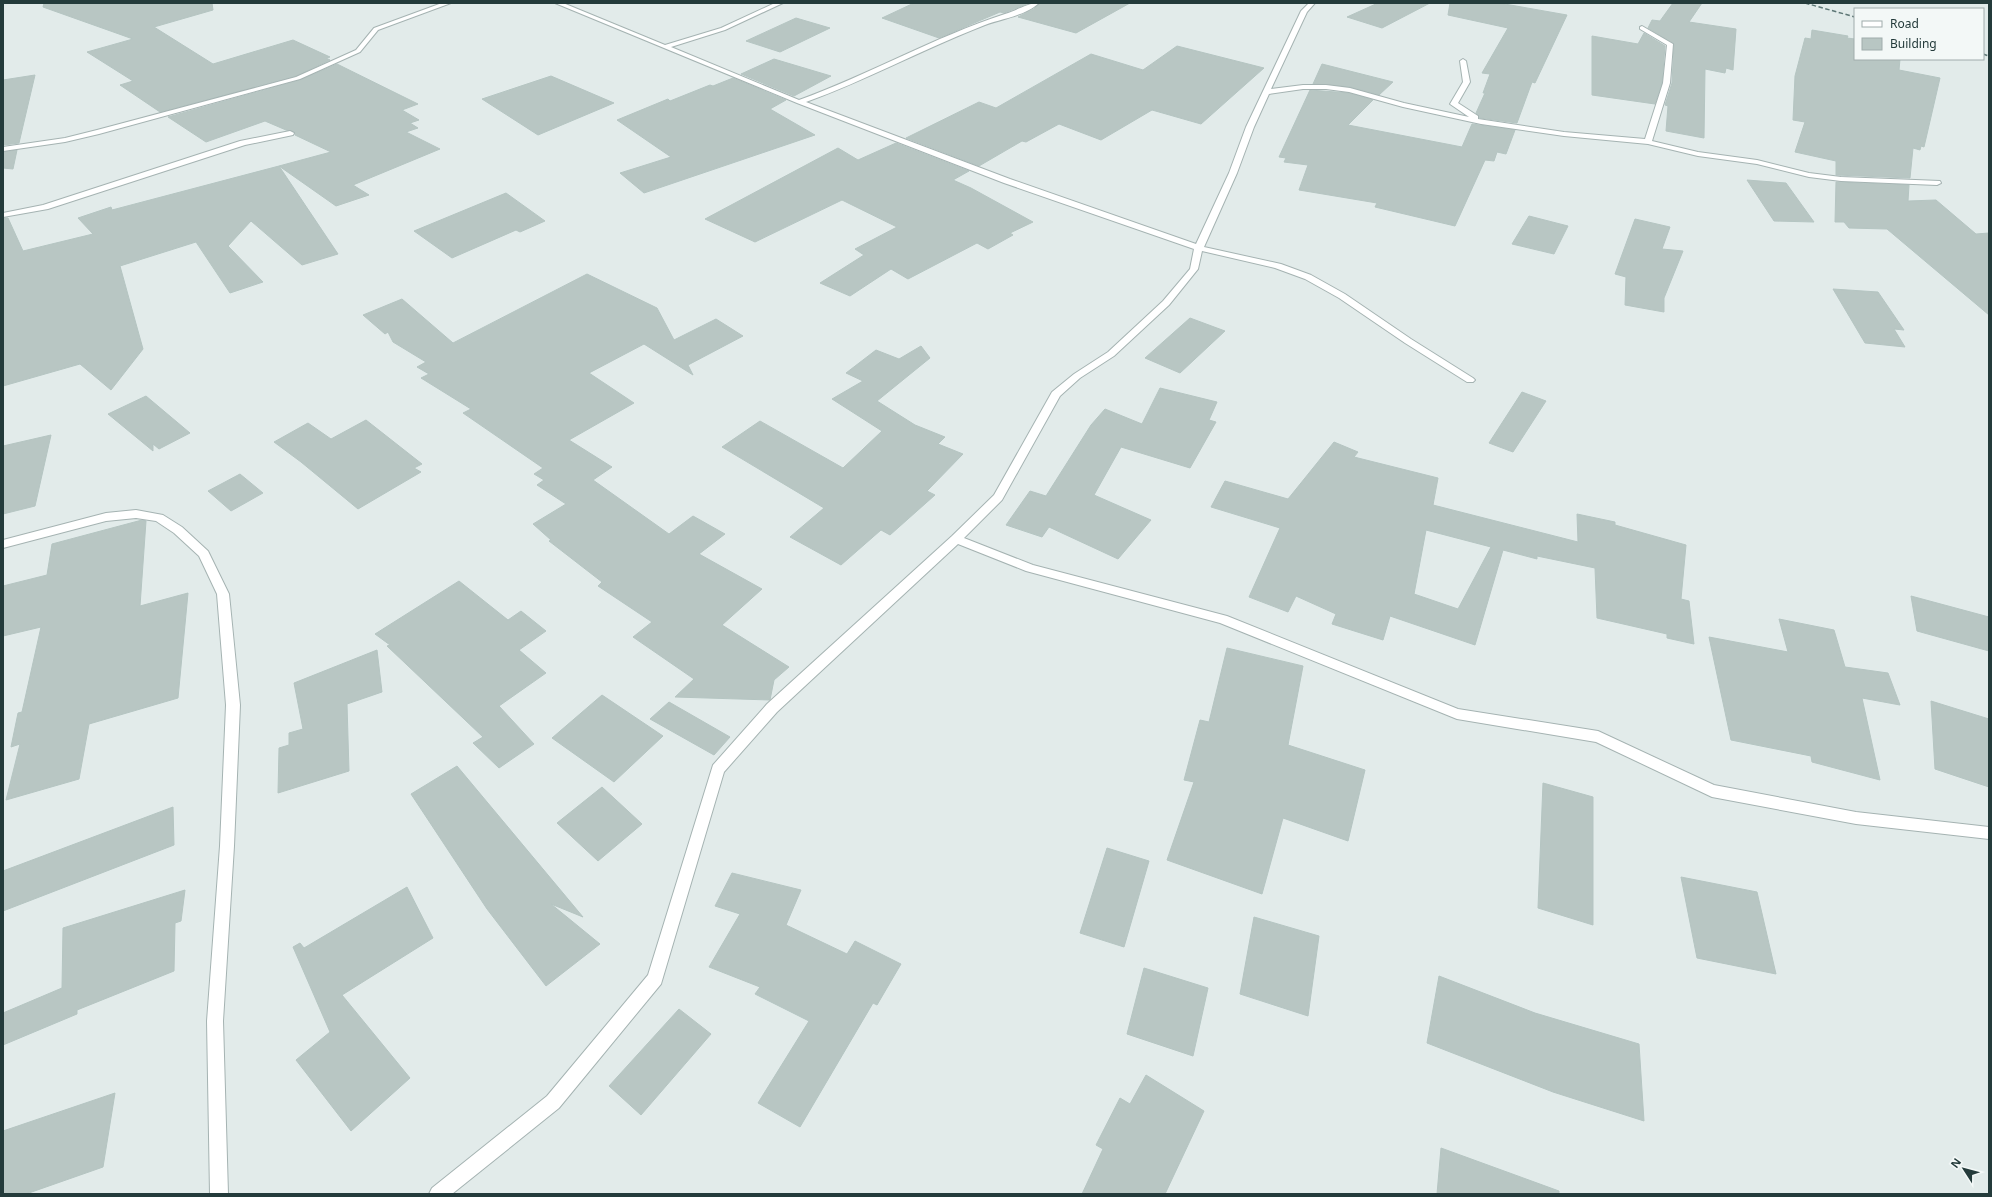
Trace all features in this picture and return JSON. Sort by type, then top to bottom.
[{"type":"street","points":[[3,149],[64,140],[98,132],[298,78],[358,51],[376,29],[448,3]]},
{"type":"street","points":[[558,3],[667,46],[799,102],[1007,180],[1199,248],[1278,266],[1308,277],[1342,296],[1408,341],[1470,380]]},
{"type":"street","points":[[667,46],[723,29],[780,3]]},
{"type":"street","points":[[799,102],[841,87],[978,25],[1021,11],[1036,3]]},
{"type":"street","points":[[438,1194],[553,1102],[655,979],[718,769],[772,708],[956,539],[998,497],[1056,394],[1083,371],[1110,354],[1140,329],[1166,303],[1194,270],[1199,248],[1233,173],[1250,127],[1267,92],[1285,48],[1304,10],[1312,3]]},
{"type":"street","points":[[1642,28],[1670,44],[1670,62],[1664,94],[1648,142]]},
{"type":"street","points":[[1463,61],[1467,79],[1465,87],[1457,94],[1454,104],[1481,122]]},
{"type":"street","points":[[1267,92],[1303,87],[1326,87],[1350,90],[1403,105],[1481,122],[1586,137],[1648,142],[1698,154],[1757,162],[1809,175],[1841,179],[1937,183]]},
{"type":"street","points":[[3,215],[45,207],[243,143],[290,133]]},
{"type":"street","points":[[3,544],[106,517],[136,514],[159,518],[178,530],[204,554],[223,594],[233,706],[227,846],[215,1021],[219,1194]]},
{"type":"street","points":[[956,539],[1030,568],[1223,619],[1457,714],[1598,737],[1712,791],[1856,818],[1989,833]]},
{"type":"building","points":[[44,3],[212,3],[213,10],[154,27],[213,64],[293,40],[330,57],[326,58],[330,60],[296,76],[160,112],[120,85],[133,81],[87,52],[133,39],[43,7]]},
{"type":"building","points":[[914,3],[1029,3],[1004,13],[1000,12],[939,38],[882,18]]},
{"type":"building","points":[[1040,3],[1130,3],[1076,33],[1018,17],[1034,9]]},
{"type":"building","points":[[1378,3],[1430,3],[1382,28],[1347,17]]},
{"type":"building","points":[[1450,3],[1499,3],[1567,15],[1535,83],[1532,82],[1517,123],[1480,118],[1476,113],[1485,93],[1483,93],[1490,74],[1482,73],[1508,28],[1448,15]]},
{"type":"building","points":[[1673,3],[1702,3],[1689,22],[1736,29],[1733,70],[1726,68],[1725,73],[1705,69],[1704,138],[1666,131],[1668,106],[1665,105],[1672,83],[1674,44],[1648,28],[1652,20],[1660,21]]},
{"type":"building","points":[[796,18],[830,28],[780,52],[746,41]]},
{"type":"building","points":[[1812,30],[1848,36],[1847,38],[1854,39],[1854,60],[1900,60],[1899,70],[1940,78],[1924,147],[1921,146],[1920,150],[1913,148],[1910,178],[1836,175],[1836,161],[1795,152],[1805,122],[1793,120],[1795,76],[1805,38],[1811,39]]},
{"type":"building","points":[[1644,33],[1665,46],[1662,83],[1655,104],[1592,95],[1592,36],[1638,44]]},
{"type":"building","points":[[1177,46],[1264,68],[1201,124],[1152,110],[1101,140],[1059,124],[1026,142],[1022,141],[979,166],[906,138],[979,102],[996,108],[1091,54],[1143,70]]},
{"type":"building","points":[[774,59],[831,76],[794,96],[741,74]]},
{"type":"building","points":[[337,64],[418,104],[402,110],[419,120],[410,123],[418,128],[406,132],[440,149],[353,185],[369,195],[336,206],[279,166],[331,152],[295,135],[295,132],[286,130],[265,121],[206,142],[168,117],[300,80]]},
{"type":"building","points":[[1322,64],[1393,82],[1379,95],[1350,87],[1313,84]]},
{"type":"building","points":[[35,75],[19,143],[3,145],[3,80]]},
{"type":"building","points":[[551,76],[614,103],[538,135],[482,99]]},
{"type":"building","points":[[733,78],[786,100],[770,109],[815,135],[644,193],[620,173],[671,157],[617,120],[668,99],[670,101],[710,85],[713,86]]},
{"type":"building","points":[[1310,90],[1349,93],[1373,100],[1348,125],[1462,147],[1472,124],[1515,130],[1506,154],[1497,152],[1494,161],[1485,160],[1455,226],[1375,207],[1377,203],[1299,190],[1308,165],[1284,162],[1286,158],[1279,157]]},
{"type":"building","points":[[896,143],[969,171],[953,180],[971,188],[1033,222],[1010,233],[1013,235],[988,249],[977,243],[908,279],[891,269],[850,296],[820,283],[864,255],[855,249],[897,227],[842,200],[755,242],[705,219],[838,148],[858,160]]},
{"type":"building","points":[[17,150],[13,169],[3,168],[3,152]]},
{"type":"building","points":[[279,166],[338,254],[302,265],[251,221],[228,246],[263,282],[230,293],[196,242],[120,266],[143,349],[111,390],[80,364],[3,386],[3,218],[8,218],[23,251],[93,234],[78,218],[111,207],[112,210]]},
{"type":"building","points":[[1747,180],[1786,183],[1814,222],[1774,221]]},
{"type":"building","points":[[1836,182],[1909,185],[1908,201],[1936,200],[1976,234],[1989,233],[1989,315],[1887,229],[1849,228],[1844,222],[1835,222]]},
{"type":"building","points":[[506,193],[545,221],[520,232],[516,230],[452,258],[414,231]]},
{"type":"building","points":[[1529,216],[1568,226],[1554,254],[1512,244]]},
{"type":"building","points":[[1635,219],[1670,227],[1662,249],[1683,251],[1664,298],[1664,312],[1625,305],[1626,277],[1615,274]]},
{"type":"building","points":[[587,274],[657,308],[674,340],[716,319],[743,336],[688,365],[693,375],[644,344],[589,373],[634,403],[569,440],[612,467],[593,480],[669,534],[693,516],[725,534],[699,554],[762,589],[722,625],[789,667],[774,680],[770,700],[675,697],[694,679],[633,637],[652,622],[598,586],[602,582],[549,541],[551,540],[533,524],[566,504],[537,485],[544,480],[534,474],[543,468],[463,413],[471,409],[421,378],[429,374],[417,367],[426,362],[393,342],[388,332],[385,334],[363,315],[402,299],[453,343]]},
{"type":"building","points":[[1833,289],[1878,292],[1904,330],[1894,329],[1905,347],[1865,343]]},
{"type":"building","points":[[1190,318],[1225,331],[1180,373],[1145,358]]},
{"type":"building","points":[[921,346],[930,358],[877,401],[915,425],[945,437],[938,444],[963,454],[927,491],[935,495],[890,535],[881,530],[841,565],[790,537],[824,508],[722,447],[760,421],[843,468],[882,431],[832,399],[863,381],[846,373],[876,350],[899,359]]},
{"type":"building","points":[[1160,388],[1217,402],[1209,420],[1216,422],[1190,468],[1121,447],[1094,495],[1151,520],[1118,559],[1049,527],[1042,537],[1006,525],[1030,491],[1046,496],[1091,425],[1105,409],[1142,424]]},
{"type":"building","points":[[1522,392],[1546,401],[1513,452],[1489,443]]},
{"type":"building","points":[[146,396],[190,433],[159,449],[153,444],[153,451],[108,414]]},
{"type":"building","points":[[366,420],[422,464],[414,468],[421,472],[358,509],[301,462],[274,442],[308,423],[331,439]]},
{"type":"building","points":[[51,435],[35,506],[3,514],[3,446]]},
{"type":"building","points":[[1334,442],[1358,452],[1354,457],[1438,478],[1433,505],[1578,542],[1577,514],[1615,522],[1615,525],[1686,545],[1681,599],[1689,601],[1694,644],[1667,638],[1667,634],[1597,618],[1595,568],[1537,556],[1537,559],[1503,550],[1475,645],[1390,616],[1383,640],[1332,624],[1336,614],[1296,596],[1288,612],[1249,597],[1280,528],[1211,507],[1225,481],[1288,499]],"holes":[[[1426,530],[1491,547],[1458,609],[1414,594]]]},
{"type":"building","points":[[240,474],[263,493],[231,511],[208,491]]},
{"type":"building","points":[[142,520],[146,521],[140,606],[188,593],[178,698],[89,724],[79,779],[6,800],[20,744],[11,747],[18,713],[22,712],[41,627],[3,636],[3,586],[47,575],[52,544]]},
{"type":"building","points":[[459,581],[508,620],[521,611],[546,631],[519,650],[546,673],[499,706],[534,744],[499,768],[473,743],[483,737],[387,646],[390,645],[375,634]]},
{"type":"building","points":[[1911,596],[1989,617],[1989,651],[1917,631]]},
{"type":"building","points":[[1779,619],[1834,630],[1845,667],[1888,673],[1900,705],[1862,698],[1880,780],[1812,762],[1811,756],[1731,740],[1709,637],[1788,652]]},
{"type":"building","points":[[1227,648],[1303,666],[1288,745],[1365,770],[1348,841],[1283,818],[1262,894],[1167,860],[1194,782],[1184,780],[1200,720],[1209,722]]},
{"type":"building","points":[[377,650],[382,692],[347,704],[349,771],[278,793],[279,748],[289,745],[289,733],[303,729],[294,683]]},
{"type":"building","points":[[602,695],[663,736],[614,782],[552,738]]},
{"type":"building","points":[[1931,701],[1989,719],[1989,787],[1935,769]]},
{"type":"building","points":[[669,702],[730,737],[714,755],[650,719]]},
{"type":"building","points":[[457,766],[583,917],[551,904],[600,944],[546,986],[487,909],[411,794]]},
{"type":"building","points":[[1543,783],[1593,797],[1593,925],[1538,908]]},
{"type":"building","points":[[602,787],[642,824],[598,861],[557,823]]},
{"type":"building","points":[[173,807],[174,845],[3,911],[3,871]]},
{"type":"building","points":[[1107,848],[1149,861],[1124,947],[1080,933]]},
{"type":"building","points":[[732,873],[801,890],[786,925],[847,954],[855,941],[901,964],[877,1005],[873,1003],[800,1127],[758,1103],[809,1021],[755,994],[760,987],[709,967],[740,914],[715,906]]},
{"type":"building","points":[[1681,877],[1757,892],[1776,974],[1697,958]]},
{"type":"building","points":[[407,887],[433,938],[342,995],[410,1078],[351,1131],[296,1060],[330,1032],[293,947],[300,943],[304,948]]},
{"type":"building","points":[[185,890],[181,921],[175,923],[174,971],[77,1010],[77,1014],[3,1045],[3,1013],[62,988],[63,928]]},
{"type":"building","points":[[1254,917],[1319,936],[1308,1016],[1240,994]]},
{"type":"building","points":[[1144,968],[1208,988],[1193,1056],[1127,1034]]},
{"type":"building","points":[[1439,976],[1535,1013],[1639,1044],[1644,1121],[1553,1092],[1427,1043]]},
{"type":"building","points":[[679,1009],[711,1034],[641,1115],[609,1086]]},
{"type":"building","points":[[1146,1075],[1204,1111],[1165,1194],[1082,1194],[1103,1149],[1096,1145],[1120,1098],[1130,1104]]},
{"type":"building","points":[[115,1093],[103,1167],[26,1194],[3,1194],[3,1131]]},
{"type":"building","points":[[1441,1148],[1559,1191],[1559,1194],[1437,1194]]},
{"type":"railway","points":[[1805,3],[1854,17]]},
{"type":"railway","points":[[1984,54],[1989,56]]}]
